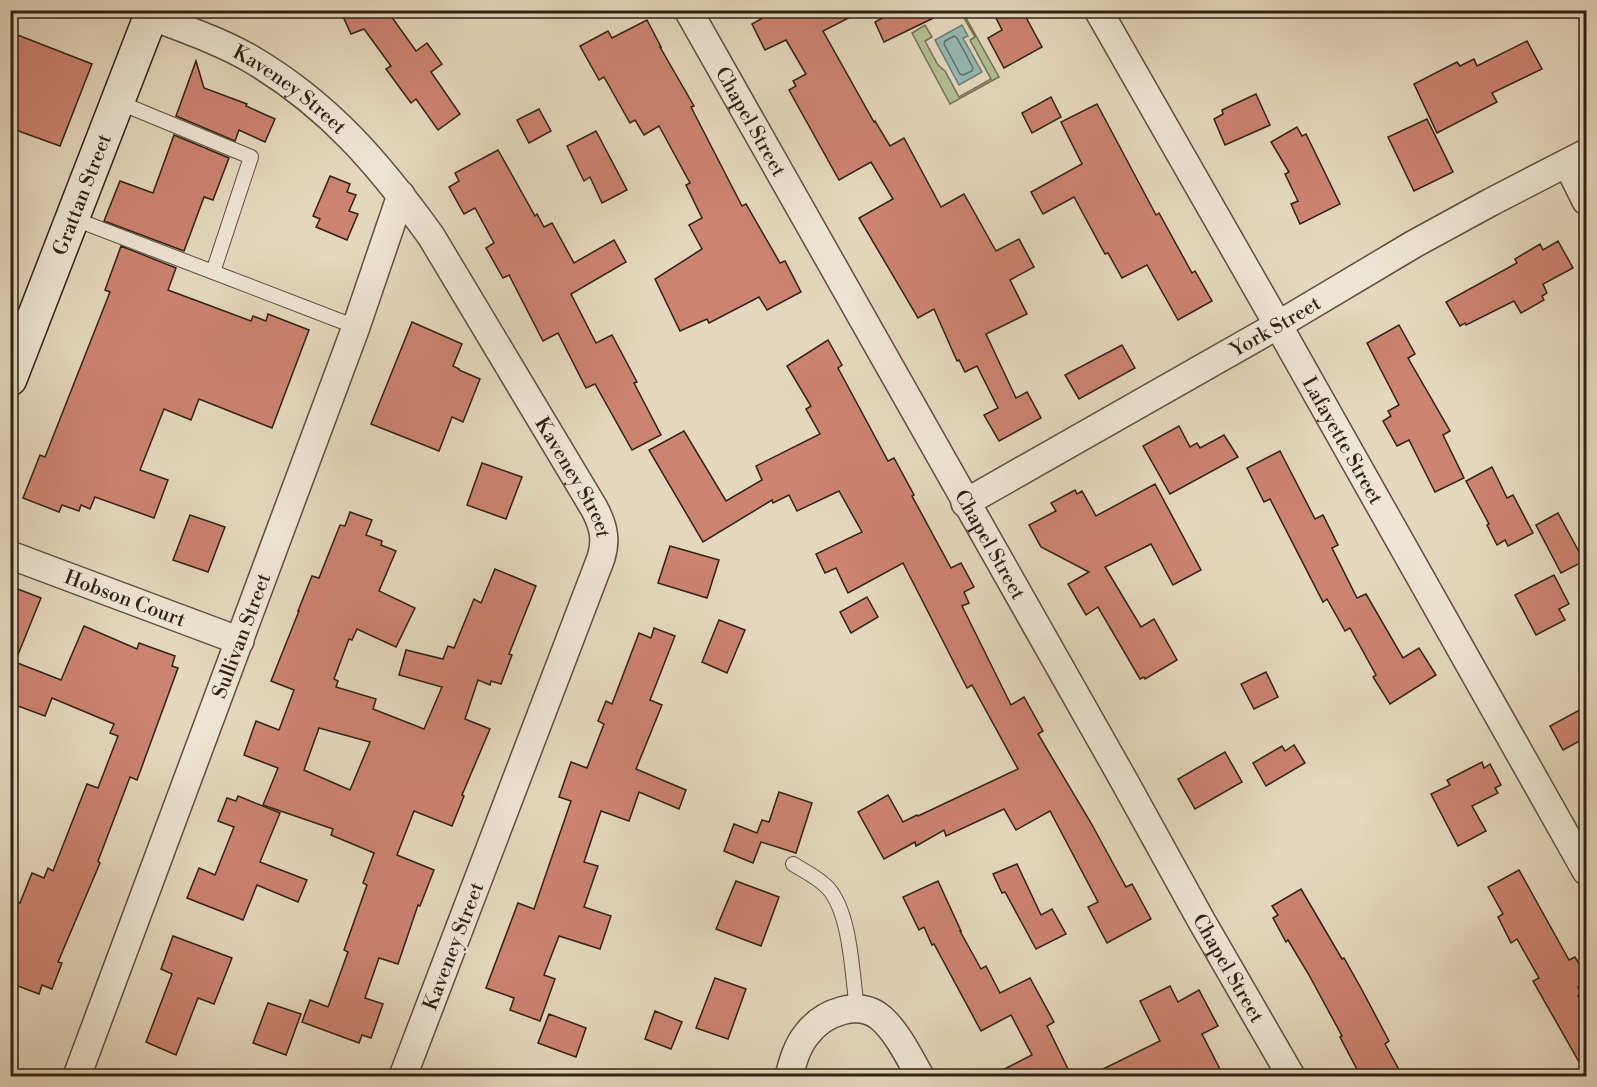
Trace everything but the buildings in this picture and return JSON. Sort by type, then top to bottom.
[{"type":"main road","name":"Grattan Street","points":[[10,379],[152,13]]},
{"type":"street","name":"Chapel Street","points":[[688,10],[1291,1077]]},
{"type":"street","name":"Lafayette Street","points":[[1098,10],[1587,871]]},
{"type":"street","name":"Kaveney Street","points":[[152,13],[249,58],[295,88],[341,126],[371,158],[431,236],[594,508],[603,528],[601,558],[403,1077]]},
{"type":"street","name":"York Street","points":[[966,503],[1433,234],[1577,158]]},
{"type":"street","points":[[1577,158],[1587,201]]},
{"type":"street","name":"Sullivan Street","points":[[77,1077],[356,327],[401,195]]},
{"type":"street","name":"Hobson Court","points":[[10,555],[240,641]]},
{"type":"street","points":[[789,1077],[794,1056],[807,1034],[825,1018],[857,1008],[879,1016],[890,1027],[920,1077]]},
{"type":"lane","points":[[118,102],[251,157],[213,272]]},
{"type":"lane","points":[[72,218],[356,327]]},
{"type":"lane","points":[[794,864],[827,887],[842,911],[857,1008]]},
{"type":"green space","points":[[964,18],[999,77],[950,104],[912,33],[925,25],[932,37],[925,41],[959,97],[991,79],[970,40],[975,37]]},
{"type":"water","points":[[962,25],[968,36],[963,38],[982,72],[959,85],[935,40]]}]
